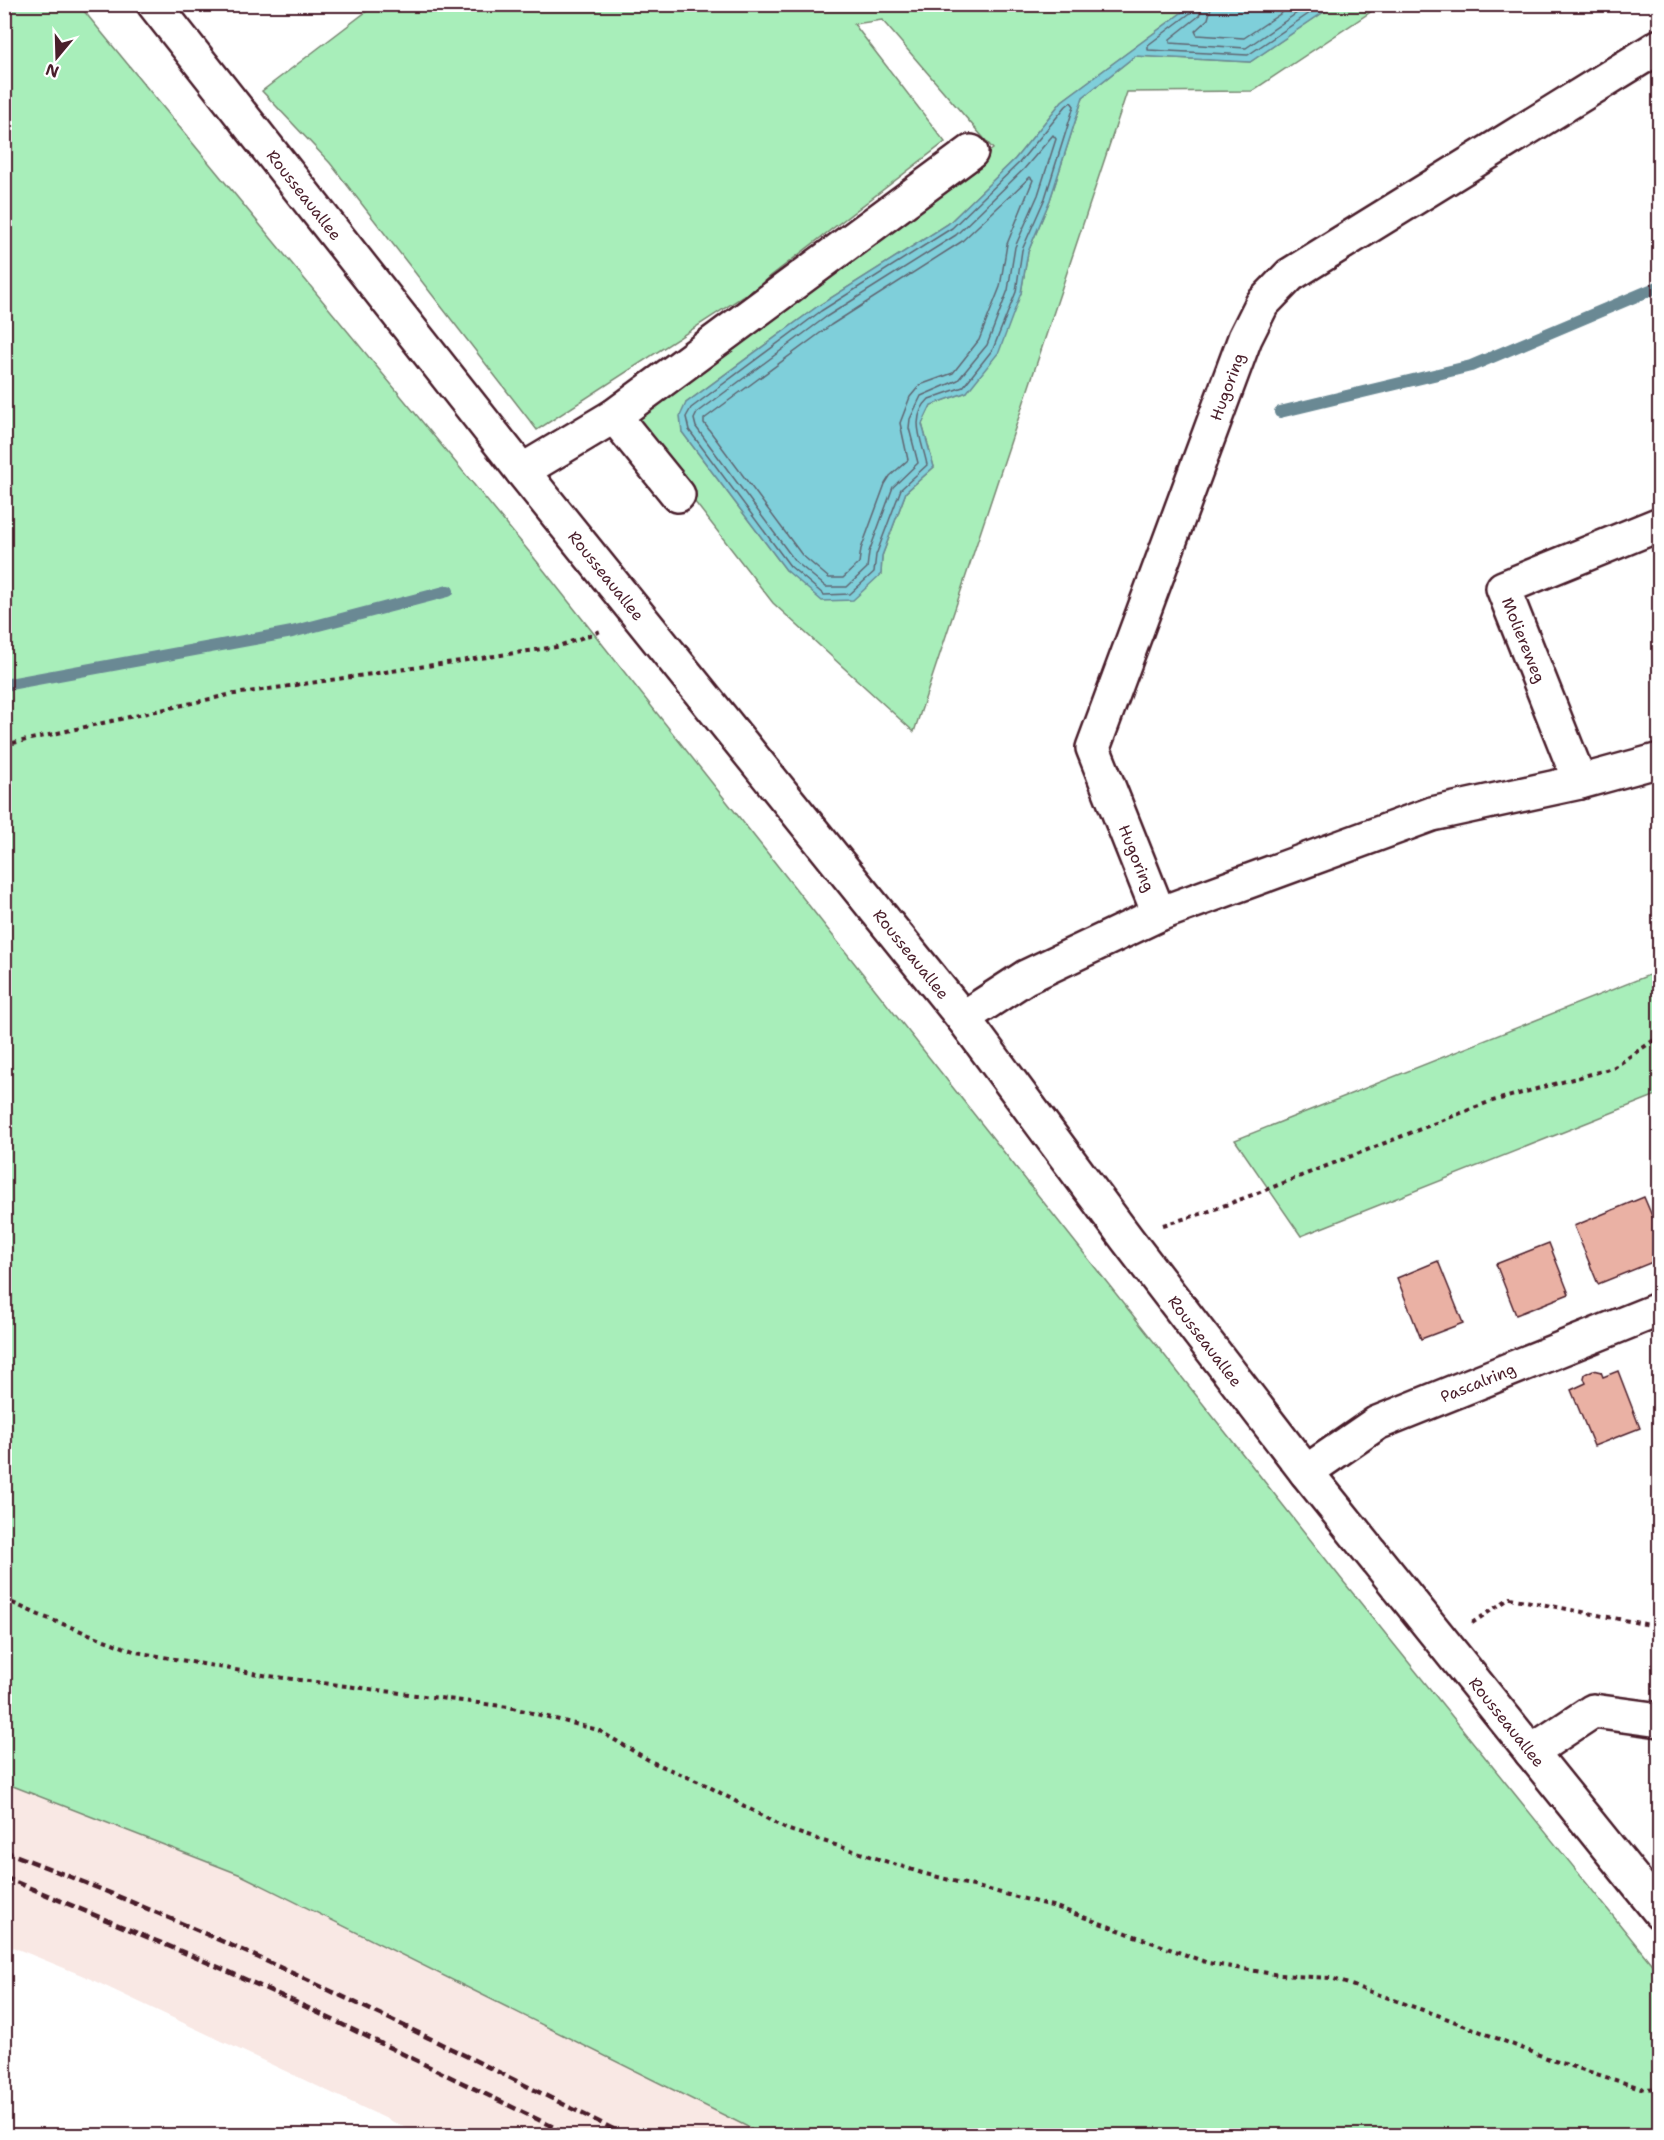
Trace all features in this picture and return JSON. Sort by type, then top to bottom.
[{"type":"street","name":"Rousseauallee","points":[[154,4],[522,471],[963,1018],[1127,1239],[1306,1472],[1659,1912]]},
{"type":"street","name":"Hugoring","points":[[1159,914],[1093,748],[1245,338],[1262,304],[1290,275],[1659,46]]},
{"type":"street","points":[[522,471],[614,416],[971,152]]},
{"type":"street","points":[[614,416],[678,495]]},
{"type":"street","name":"Moliereweg","points":[[1580,782],[1503,588],[1659,524]]},
{"type":"street","points":[[963,1018],[1026,977],[1159,914],[1432,814],[1580,782],[1659,760]]},
{"type":"street","name":"Pascalring","points":[[1306,1472],[1377,1423],[1659,1309]]},
{"type":"street","points":[[1531,1752],[1593,1711],[1659,1720]]},
{"type":"path","points":[[4,745],[228,695],[556,647],[600,631]]},
{"type":"path","points":[[1127,1239],[1175,1220],[1207,1212],[1268,1189],[1489,1102],[1613,1068],[1659,1036]]},
{"type":"path","points":[[1444,1643],[1510,1598],[1659,1627]]},
{"type":"path","points":[[4,1599],[39,1615],[136,1652],[269,1676],[509,1707],[598,1730],[652,1762],[706,1785],[786,1829],[922,1873],[1056,1907],[1208,1963],[1278,1975],[1331,1978],[1443,2017],[1552,2060],[1644,2089],[1659,2088]]},
{"type":"shaded area","points":[[4,1783],[241,1875],[764,2135],[421,2135],[84,1976],[5,1944]]},
{"type":"green space","points":[[4,5],[79,5],[531,554],[1343,1581],[1659,1973],[1659,2135],[764,2135],[241,1875],[5,1783]]},
{"type":"green space","points":[[375,5],[1192,5],[1062,101],[1015,159],[948,224],[818,306],[686,403],[682,432],[786,570],[881,574],[882,556],[906,492],[934,467],[922,424],[931,405],[967,392],[1021,293],[1028,252],[1050,200],[1083,97],[1135,56],[1250,62],[1334,5],[1381,5],[1252,91],[1127,92],[914,732],[773,603],[630,418],[993,149],[882,20],[854,24],[945,142],[750,292],[537,430],[330,163],[262,91]]},
{"type":"green space","points":[[1659,971],[1659,1094],[1301,1236],[1235,1140]]},
{"type":"water","points":[[1192,5],[1334,5],[1250,62],[1135,56],[1083,97],[1050,200],[1028,252],[1021,293],[999,352],[967,392],[931,405],[922,424],[934,467],[906,492],[882,556],[881,574],[853,600],[822,601],[786,570],[682,432],[680,416],[686,403],[818,306],[948,224],[1015,159],[1062,101]]},
{"type":"building","points":[[1644,1197],[1660,1235],[1660,1259],[1598,1284],[1574,1226]]},
{"type":"building","points":[[1549,1243],[1569,1294],[1516,1315],[1496,1264]]},
{"type":"building","points":[[1438,1261],[1463,1323],[1421,1339],[1397,1278]]},
{"type":"building","points":[[1593,1370],[1601,1372],[1603,1377],[1618,1371],[1640,1428],[1594,1446],[1571,1390],[1586,1383],[1585,1374]]},
{"type":"waterway","points":[[1280,412],[1471,366],[1660,286]]},
{"type":"waterway","points":[[4,685],[292,632],[448,591]]},
{"type":"railway","points":[[4,1851],[84,1882],[241,1950],[397,2022],[627,2136]]},
{"type":"railway","points":[[4,1877],[216,1966],[304,2006],[572,2136]]}]
